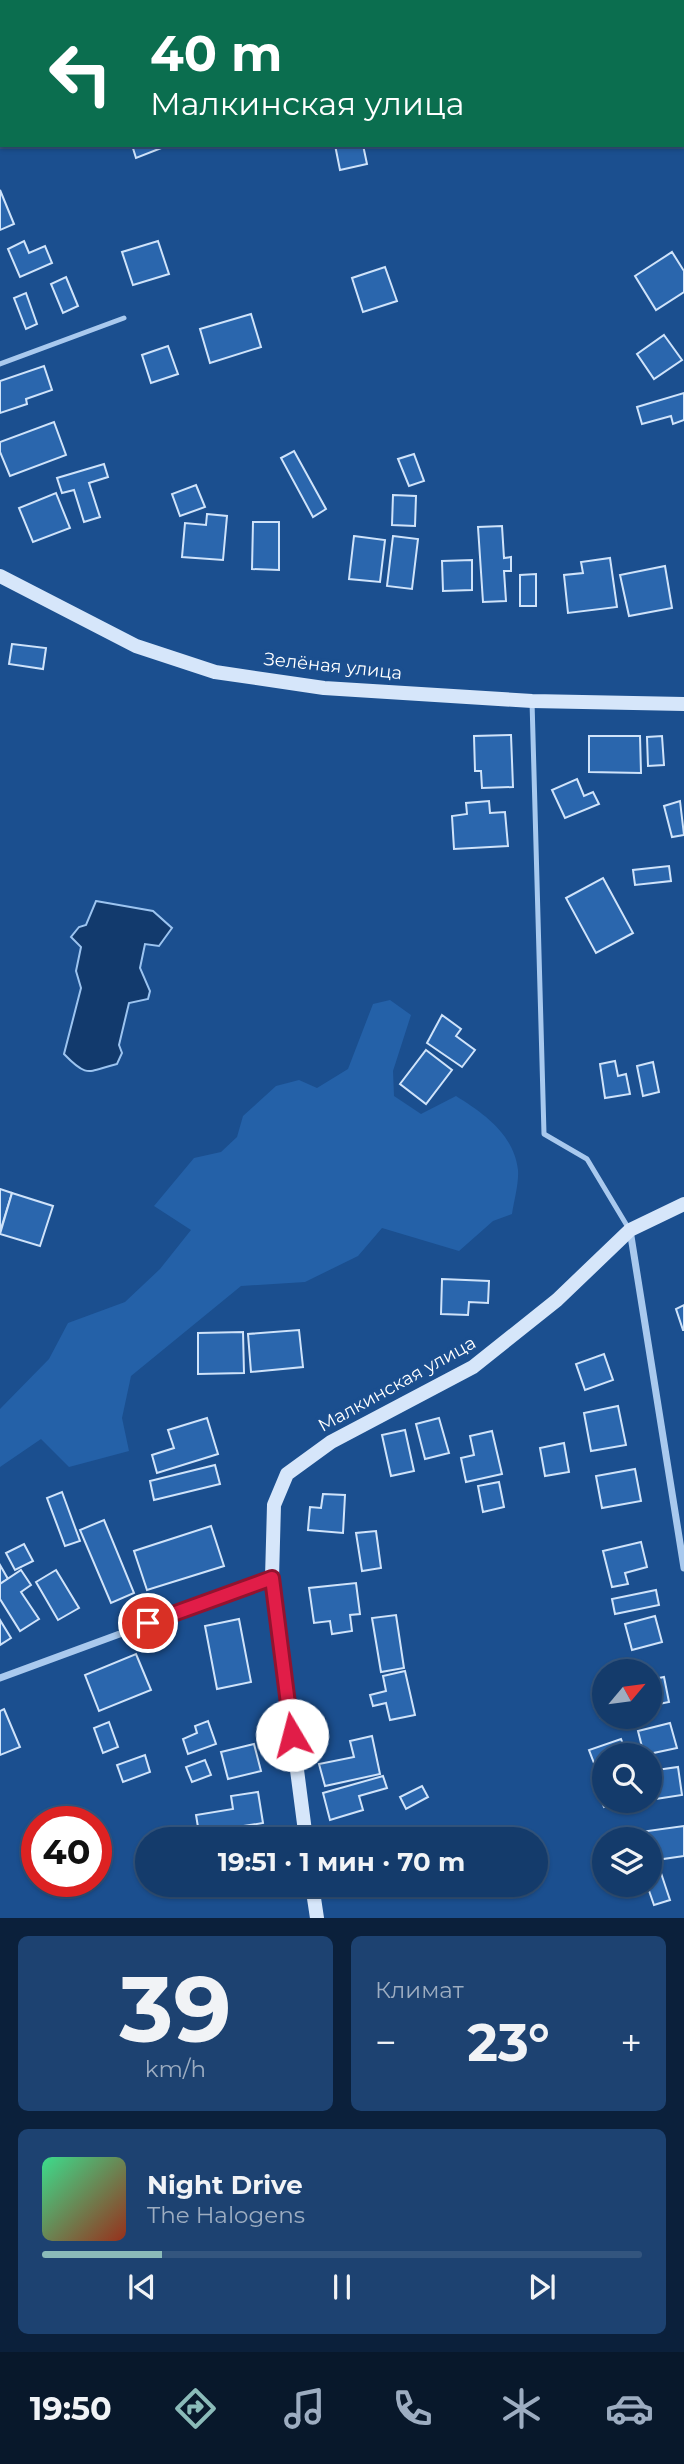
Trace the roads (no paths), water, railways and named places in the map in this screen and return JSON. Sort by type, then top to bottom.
[{"type":"street","name":"Зелёная улица","points":[[0,576],[136,646],[215,672],[324,688],[533,701],[684,704]]},
{"type":"street","name":"Малкинская улица","points":[[272,1578],[274,1505],[287,1474],[331,1441],[473,1367],[557,1300],[630,1230],[684,1203]]},
{"type":"street","points":[[630,1230],[684,1568]]},
{"type":"street","points":[[0,1678],[272,1578],[304,1827]]},
{"type":"street","points":[[314,1897],[317,1918]]},
{"type":"lane","points":[[0,365],[124,318]]},
{"type":"lane","points":[[533,701],[544,1134],[587,1159],[630,1230]]}]
